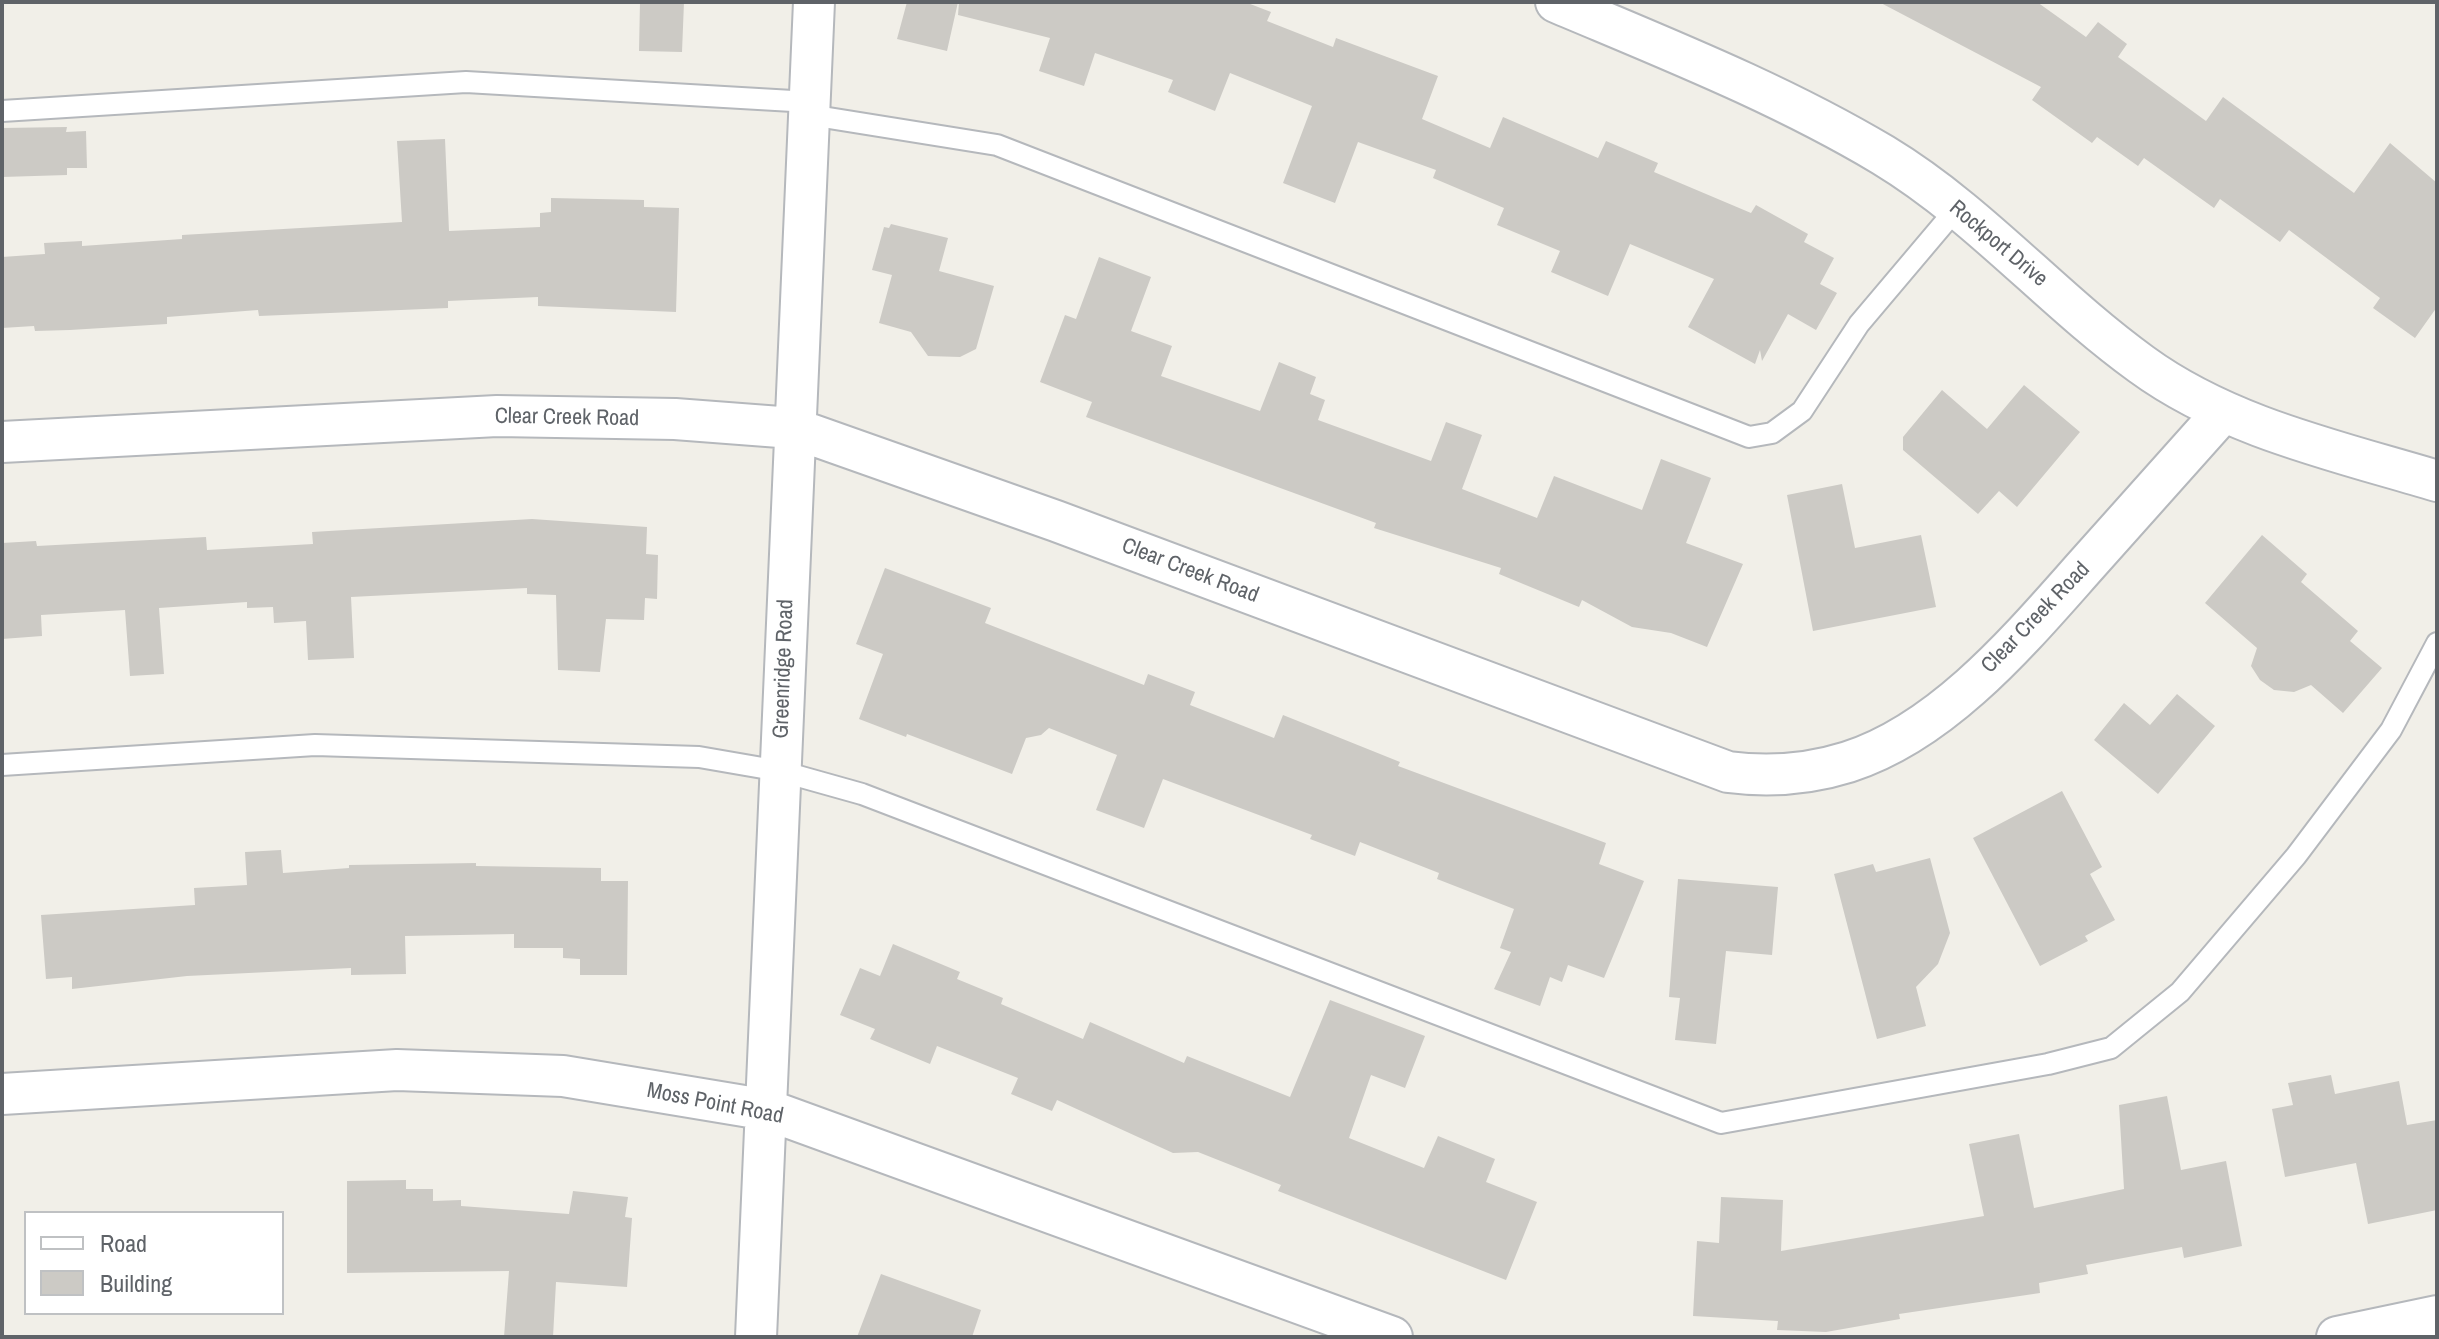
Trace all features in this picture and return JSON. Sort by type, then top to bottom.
[{"type":"street","name":"Greenridge Road","points":[[756,1337],[768,1110],[793,428],[814,2]]},
{"type":"street","name":"Rockport Drive","points":[[1556,2],[1757,87],[1885,156],[1990,232],[2095,328],[2143,366],[2223,412],[2437,481]]},
{"type":"street","name":"Clear Creek Road","points":[[2,442],[497,416],[675,419],[793,428],[1056,521],[1728,772],[1766,777],[1847,762],[1886,745],[1936,713],[2008,653],[2223,412]]},
{"type":"street","name":"Moss Point Road","points":[[2,1094],[397,1070],[563,1076],[768,1110],[1392,1337]]},
{"type":"street","points":[[2337,1337],[2437,1316]]},
{"type":"lane","points":[[2,111],[466,82],[810,109],[997,145],[1749,437],[1772,433],[1802,411],[1859,324],[1957,208]]},
{"type":"lane","points":[[2,765],[315,745],[699,757],[780,771],[862,794],[1721,1123],[2048,1064],[2111,1048],[2180,992],[2296,856],[2391,730],[2437,643]]},
{"type":"building","points":[[640,2],[684,2],[682,52],[639,51]]},
{"type":"building","points":[[907,2],[958,2],[947,51],[897,39]]},
{"type":"building","points":[[959,2],[1245,2],[1271,12],[1267,21],[1333,47],[1336,38],[1438,76],[1422,119],[1490,148],[1503,117],[1598,158],[1606,141],[1658,163],[1654,172],[1751,213],[1756,205],[1808,234],[1804,242],[1834,258],[1820,284],[1837,293],[1816,330],[1788,314],[1762,361],[1760,350],[1755,364],[1688,327],[1714,279],[1630,244],[1608,296],[1551,272],[1560,251],[1497,225],[1504,208],[1433,178],[1436,170],[1358,142],[1335,203],[1283,183],[1312,106],[1230,73],[1215,111],[1168,92],[1173,80],[1095,53],[1084,86],[1039,71],[1050,38],[958,15]]},
{"type":"building","points":[[1879,2],[2037,2],[2086,37],[2098,22],[2127,44],[2118,57],[2206,121],[2223,97],[2354,193],[2390,143],[2437,183],[2437,307],[2415,338],[2373,308],[2380,298],[2289,230],[2280,242],[2220,199],[2214,208],[2144,158],[2138,166],[2097,137],[2092,143],[2032,100],[2041,87]]},
{"type":"building","points":[[67,127],[66,132],[86,131],[87,168],[67,168],[67,175],[2,177],[2,128]]},
{"type":"building","points":[[445,139],[449,231],[540,227],[540,213],[551,212],[551,198],[644,200],[644,207],[679,208],[676,312],[538,306],[538,297],[448,301],[448,308],[259,316],[258,310],[167,317],[167,324],[70,330],[35,331],[34,326],[2,328],[2,257],[45,254],[44,243],[82,241],[82,246],[182,239],[182,235],[402,222],[397,141]]},
{"type":"building","points":[[891,224],[948,238],[939,271],[994,286],[976,349],[960,357],[928,356],[911,332],[879,323],[892,275],[872,270],[884,227],[889,228]]},
{"type":"building","points":[[1099,257],[1151,277],[1131,331],[1172,346],[1161,376],[1260,411],[1279,362],[1316,377],[1310,394],[1325,400],[1318,420],[1431,461],[1446,422],[1482,435],[1462,489],[1537,518],[1554,476],[1642,510],[1661,459],[1711,478],[1686,543],[1743,564],[1707,647],[1671,633],[1632,627],[1582,600],[1579,607],[1499,574],[1501,568],[1374,528],[1376,523],[1086,417],[1092,402],[1040,382],[1065,315],[1076,319]]},
{"type":"building","points":[[2024,385],[2080,432],[2017,507],[1999,491],[1978,514],[1903,450],[1903,437],[1942,390],[1987,429]]},
{"type":"building","points":[[1842,484],[1855,548],[1921,535],[1936,607],[1813,631],[1787,495]]},
{"type":"building","points":[[532,519],[647,527],[646,554],[658,555],[657,599],[645,598],[644,620],[606,619],[600,672],[558,670],[556,595],[527,594],[527,588],[351,597],[354,658],[308,660],[306,621],[274,623],[273,607],[247,608],[247,602],[159,608],[164,674],[130,676],[125,610],[41,615],[42,636],[2,639],[2,543],[36,541],[37,546],[206,537],[207,550],[313,544],[312,532]]},
{"type":"building","points":[[2262,535],[2307,574],[2301,582],[2358,631],[2350,641],[2382,668],[2343,713],[2311,685],[2294,692],[2274,690],[2260,680],[2251,666],[2257,648],[2205,603]]},
{"type":"building","points":[[885,568],[991,608],[985,623],[1144,685],[1148,674],[1195,692],[1190,705],[1274,738],[1283,715],[1400,762],[1398,766],[1606,843],[1599,864],[1644,881],[1604,978],[1568,965],[1562,982],[1550,977],[1540,1006],[1494,989],[1511,952],[1500,948],[1514,909],[1437,879],[1439,873],[1360,842],[1355,856],[1310,839],[1312,835],[1163,779],[1144,828],[1096,810],[1117,755],[1049,728],[1041,735],[1026,738],[1012,774],[859,719],[883,654],[856,644]]},
{"type":"building","points":[[2177,694],[2215,726],[2158,794],[2094,740],[2124,703],[2150,725]]},
{"type":"building","points":[[2062,791],[2102,867],[2090,874],[2115,920],[2085,936],[2088,941],[2040,966],[1973,838]]},
{"type":"building","points":[[281,850],[283,873],[349,868],[349,865],[476,863],[476,866],[601,868],[601,881],[628,881],[627,975],[580,975],[580,959],[563,958],[563,948],[514,948],[514,934],[405,936],[406,974],[351,975],[351,968],[187,976],[72,989],[72,977],[46,979],[41,915],[195,905],[194,888],[247,885],[245,852]]},
{"type":"building","points":[[1930,858],[1950,933],[1938,964],[1916,987],[1926,1026],[1877,1039],[1834,874],[1873,864],[1876,872]]},
{"type":"building","points":[[1678,879],[1778,887],[1772,955],[1726,951],[1716,1044],[1675,1040],[1680,998],[1669,997]]},
{"type":"building","points":[[893,944],[960,972],[957,979],[1003,998],[1001,1004],[1083,1039],[1090,1022],[1184,1063],[1187,1056],[1290,1097],[1330,1000],[1425,1036],[1405,1088],[1371,1075],[1349,1138],[1424,1168],[1438,1136],[1495,1159],[1486,1182],[1537,1202],[1506,1280],[1278,1191],[1281,1185],[1198,1152],[1173,1153],[1057,1100],[1052,1111],[1011,1094],[1018,1078],[937,1046],[930,1064],[870,1039],[875,1029],[840,1015],[860,968],[880,976]]},
{"type":"building","points":[[2331,1075],[2335,1094],[2399,1081],[2407,1125],[2437,1120],[2437,1210],[2368,1224],[2356,1163],[2285,1177],[2272,1109],[2293,1105],[2288,1083]]},
{"type":"building","points":[[2167,1096],[2181,1170],[2226,1161],[2242,1246],[2184,1258],[2182,1247],[2086,1265],[2088,1274],[2039,1283],[2040,1293],[1899,1314],[1900,1319],[1826,1332],[1777,1330],[1778,1321],[1693,1316],[1697,1241],[1719,1243],[1721,1197],[1783,1200],[1781,1251],[1984,1216],[1969,1144],[2019,1134],[2034,1208],[2124,1189],[2119,1105]]},
{"type":"building","points":[[406,1180],[406,1189],[433,1189],[433,1201],[461,1200],[461,1206],[569,1214],[573,1191],[628,1197],[625,1217],[632,1218],[627,1287],[556,1282],[553,1337],[504,1337],[509,1271],[347,1273],[347,1181]]},
{"type":"building","points":[[881,1274],[981,1310],[972,1337],[857,1337]]}]
